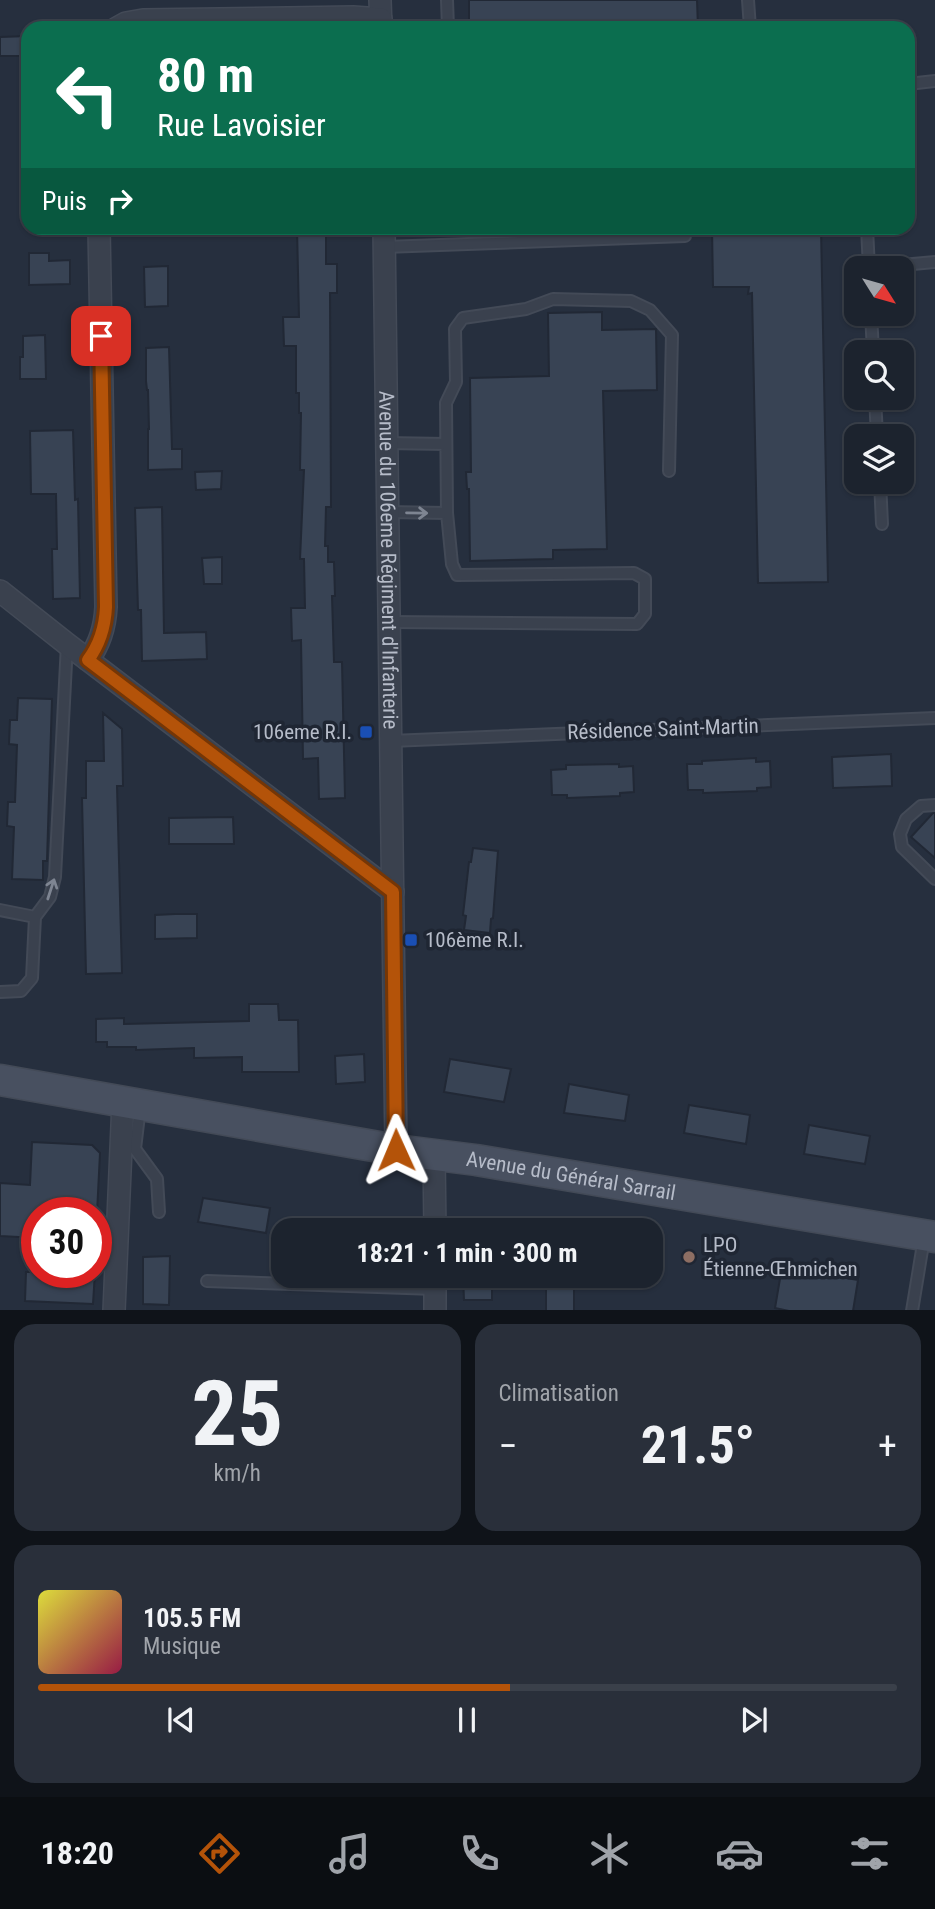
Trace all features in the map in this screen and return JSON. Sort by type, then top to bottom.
[{"type":"main road","name":"Avenue du Général Sarrail","points":[[0,1080],[396,1150],[476,1160],[930,1236]]},
{"type":"street","points":[[137,21],[381,16]]},
{"type":"street","points":[[88,660],[103,631],[106,607],[99,235]]},
{"type":"street","name":"Avenue du 106eme Régiment d'Infanterie","points":[[384,237],[396,1150]]},
{"type":"street","points":[[0,591],[393,892]]},
{"type":"street","points":[[114,1310],[132,1103]]},
{"type":"street","points":[[434,1155],[435,1218]]},
{"type":"street","points":[[435,1288],[435,1310]]},
{"type":"lane","points":[[447,0],[448,21]]},
{"type":"lane","points":[[748,0],[750,21]]},
{"type":"lane","points":[[915,83],[935,81]]},
{"type":"lane","points":[[867,235],[868,256]]},
{"type":"lane","points":[[384,237],[685,236]]},
{"type":"lane","points":[[914,264],[935,262]]},
{"type":"lane","points":[[389,622],[637,624],[645,614],[645,579],[634,573],[457,575],[452,564],[447,513],[446,403],[456,382],[455,329],[463,318],[526,309],[553,299],[631,301],[650,310],[672,335],[669,471]]},
{"type":"lane","points":[[386,443],[446,444]]},
{"type":"lane","points":[[881,494],[882,524]]},
{"type":"lane","points":[[387,512],[447,513]]},
{"type":"lane","points":[[0,992],[21,991],[32,978],[34,917],[50,897],[55,877],[67,644]]},
{"type":"lane","name":"Résidence Saint-Martin","points":[[391,741],[935,718]]},
{"type":"lane","points":[[935,805],[921,806],[906,819],[900,834],[902,847],[935,878]]},
{"type":"lane","points":[[0,910],[34,917]]},
{"type":"lane","points":[[132,1103],[135,1149],[157,1180],[159,1212]]},
{"type":"lane","points":[[912,1310],[930,1236]]},
{"type":"lane","points":[[207,1281],[271,1281]]},
{"type":"building","points":[[469,0],[697,0],[698,21],[469,21]]},
{"type":"building","points":[[21,36],[21,56],[0,56],[0,37]]},
{"type":"building","points":[[297,235],[326,235],[326,264],[337,264],[337,293],[330,293],[331,507],[326,507],[325,546],[328,546],[328,562],[334,562],[334,662],[342,662],[345,798],[319,799],[318,758],[303,759],[301,640],[292,641],[291,608],[305,608],[304,559],[300,559],[304,470],[300,470],[301,413],[299,393],[296,393],[296,346],[284,346],[283,317],[299,317]]},
{"type":"building","points":[[712,235],[821,235],[828,582],[758,583],[752,293],[748,294],[749,287],[713,287]]},
{"type":"building","points":[[29,253],[49,253],[49,261],[70,260],[70,284],[29,285]]},
{"type":"building","points":[[168,266],[168,306],[145,307],[144,267]]},
{"type":"building","points":[[602,312],[602,330],[656,329],[657,390],[603,391],[607,549],[553,550],[553,559],[470,561],[469,489],[466,472],[471,472],[470,378],[549,376],[548,313]]},
{"type":"building","points":[[45,335],[46,379],[20,379],[23,336]]},
{"type":"building","points":[[169,347],[172,449],[182,449],[182,469],[148,470],[146,348]]},
{"type":"building","points":[[73,430],[75,500],[78,499],[80,598],[53,599],[52,549],[57,549],[56,494],[31,494],[30,431]]},
{"type":"building","points":[[222,471],[221,489],[196,490],[195,472]]},
{"type":"building","points":[[162,507],[164,633],[206,632],[207,659],[142,661],[135,508]]},
{"type":"building","points":[[222,557],[222,584],[204,584],[202,558]]},
{"type":"building","points":[[18,698],[52,699],[47,861],[43,861],[43,880],[12,879],[14,827],[7,826],[8,802],[15,802],[17,745],[9,744],[10,720],[17,720]]},
{"type":"building","points":[[103,713],[122,729],[123,786],[117,786],[122,973],[86,974],[82,798],[86,798],[86,761],[104,761]]},
{"type":"building","points":[[891,754],[892,786],[833,788],[832,757]]},
{"type":"building","points":[[756,758],[756,762],[770,761],[771,787],[757,788],[757,791],[703,793],[703,790],[688,790],[687,764]]},
{"type":"building","points":[[619,764],[619,767],[633,766],[634,792],[620,793],[620,796],[567,798],[567,795],[552,795],[551,770],[566,769],[566,765]]},
{"type":"building","points":[[935,813],[935,858],[911,837]]},
{"type":"building","points":[[233,817],[234,844],[169,844],[169,818]]},
{"type":"building","points":[[473,848],[498,851],[490,933],[464,930],[466,916],[463,915]]},
{"type":"building","points":[[197,914],[197,938],[155,939],[155,915]]},
{"type":"building","points":[[249,1004],[278,1004],[279,1020],[298,1020],[299,1072],[242,1072],[242,1057],[194,1058],[194,1048],[136,1050],[136,1047],[107,1047],[107,1042],[96,1042],[96,1019],[124,1018],[124,1024],[249,1021]]},
{"type":"building","points":[[364,1054],[365,1082],[336,1084],[335,1056]]},
{"type":"building","points":[[450,1059],[511,1069],[504,1102],[444,1092]]},
{"type":"building","points":[[569,1084],[629,1095],[625,1121],[564,1113]]},
{"type":"building","points":[[689,1105],[750,1115],[746,1144],[684,1133]]},
{"type":"building","points":[[809,1125],[870,1136],[865,1164],[804,1154]]},
{"type":"building","points":[[32,1142],[92,1145],[100,1153],[98,1197],[21,1197],[21,1237],[0,1236],[0,1183],[30,1185]]},
{"type":"building","points":[[203,1198],[270,1208],[266,1233],[198,1222]]},
{"type":"building","points":[[170,1256],[169,1305],[143,1304],[143,1257]]},
{"type":"building","points":[[782,1267],[858,1280],[853,1310],[775,1308]]},
{"type":"building","points":[[25,1288],[94,1288],[93,1304],[25,1301]]},
{"type":"building","points":[[464,1288],[492,1288],[492,1300],[464,1300]]},
{"type":"building","points":[[546,1288],[574,1288],[574,1310],[546,1310]]},
{"type":"place","name":"106eme R.I.","points":[[366,732]]},
{"type":"place","name":"106ème R.I.","points":[[411,940]]},
{"type":"place","name":"LPO Étienne-Œhmichen","points":[[689,1257]]},
{"type":"route","points":[[101,336],[106,607],[103,631],[88,660],[393,892],[396,1150]]}]
